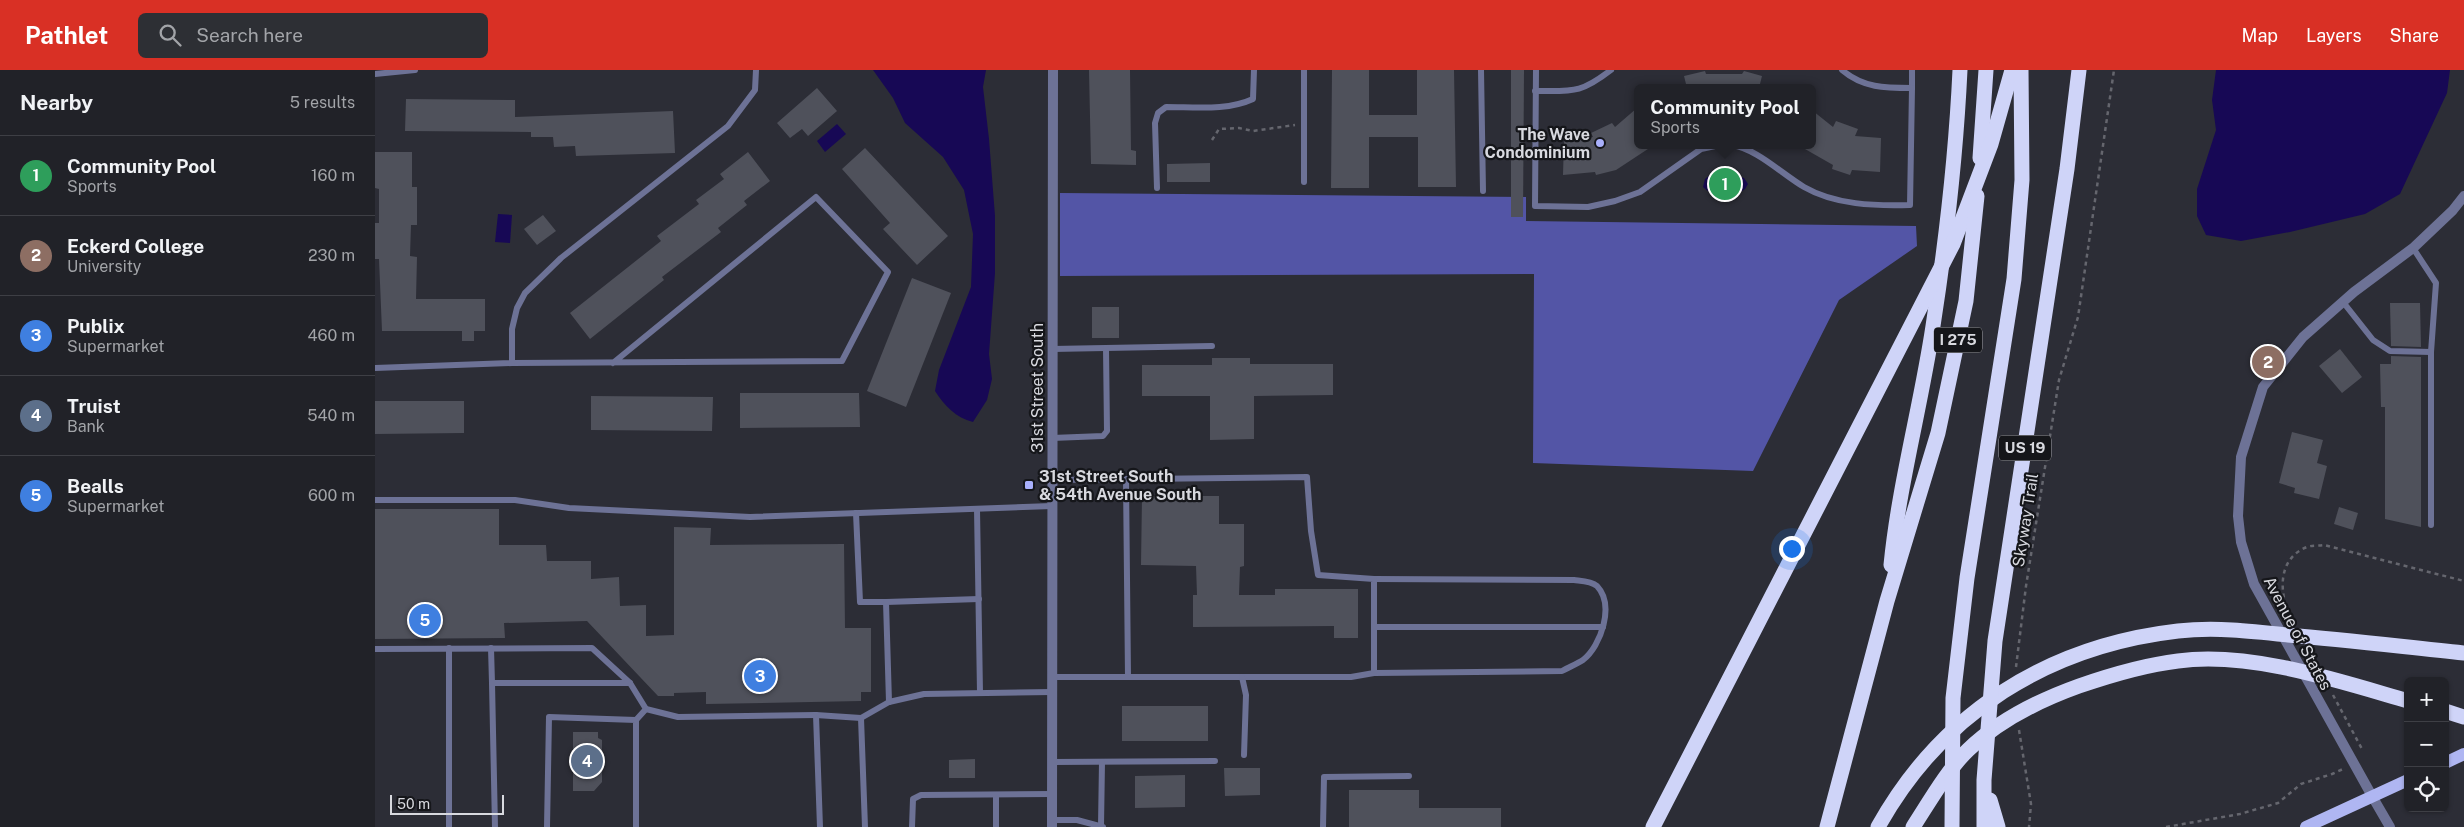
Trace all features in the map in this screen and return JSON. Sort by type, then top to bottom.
[{"type":"highway","points":[[1887,601],[1896,516],[1933,327],[1957,124],[1960,70]]},
{"type":"highway","name":"I 275","points":[[1827,827],[1887,601],[1938,433],[1965,301],[1979,178],[1987,70]]},
{"type":"highway","name":"I 275","points":[[1653,827],[1891,368],[1953,244],[1991,144],[2012,70]]},
{"type":"highway","name":"US 19","points":[[1952,827],[1953,698],[1967,578],[2014,279],[2022,180],[2021,70]]},
{"type":"highway","name":"US 19","points":[[1984,827],[1984,780],[1995,641],[2067,168],[2079,70]]},
{"type":"highway","points":[[1878,827],[1890,806],[1937,744],[1968,716],[2021,680],[2067,659],[2124,640],[2179,631],[2229,630],[2338,639],[2464,653]]},
{"type":"highway","points":[[1913,827],[1967,751],[2005,722],[2058,694],[2121,672],[2179,660],[2227,660],[2282,668],[2404,700]]},
{"type":"highway","points":[[2449,712],[2464,717]]},
{"type":"highway","points":[[1984,780],[1998,827]]},
{"type":"main road","points":[[2449,760],[2464,754]]},
{"type":"main road","points":[[2306,827],[2404,782]]},
{"type":"street","name":"31st Street South","points":[[1052,824],[1053,70]]},
{"type":"street","name":"Avenue of States","points":[[2390,827],[2253,584],[2241,542],[2238,516],[2241,457],[2263,387],[2303,337],[2343,302],[2413,248],[2453,210],[2464,196]]},
{"type":"lane","points":[[375,74],[415,70]]},
{"type":"lane","points":[[511,363],[511,329],[517,308],[525,293],[561,258],[728,126],[755,90],[756,70]]},
{"type":"lane","points":[[1157,188],[1155,123],[1158,113],[1166,108],[1231,106],[1245,103],[1253,99],[1254,70]]},
{"type":"lane","points":[[1304,70],[1304,182]]},
{"type":"lane","points":[[1481,70],[1483,191]]},
{"type":"lane","points":[[1535,70],[1535,206],[1588,207],[1615,201],[1640,192],[1705,149]]},
{"type":"lane","points":[[1535,91],[1572,91],[1590,86],[1611,70]]},
{"type":"lane","points":[[1842,70],[1853,80],[1870,86],[1912,88]]},
{"type":"lane","points":[[1744,149],[1753,152],[1806,189],[1829,198],[1881,206],[1910,205],[1912,70]]},
{"type":"lane","points":[[375,368],[511,363],[613,363],[841,362],[888,272],[817,197],[613,363]]},
{"type":"lane","points":[[2413,248],[2436,283],[2431,352],[2431,525]]},
{"type":"lane","points":[[2343,302],[2373,340],[2390,351],[2431,352]]},
{"type":"lane","points":[[1052,349],[1213,346]]},
{"type":"lane","points":[[1052,438],[1103,436],[1107,431],[1106,348]]},
{"type":"lane","points":[[1052,480],[1307,477],[1311,531],[1318,575],[1374,579],[1589,582],[1597,587],[1606,605],[1603,627],[1584,660],[1562,670],[1374,673],[1351,676],[1052,677]]},
{"type":"lane","points":[[1126,479],[1127,677]]},
{"type":"lane","points":[[375,500],[515,500],[569,508],[750,517],[1052,506]]},
{"type":"lane","points":[[977,509],[980,693]]},
{"type":"lane","points":[[856,513],[860,602],[979,599]]},
{"type":"lane","points":[[1374,579],[1374,673]]},
{"type":"lane","points":[[886,602],[889,702]]},
{"type":"lane","points":[[1374,627],[1603,627]]},
{"type":"lane","points":[[449,648],[449,827]]},
{"type":"lane","points":[[491,648],[495,827]]},
{"type":"lane","points":[[375,649],[592,648],[630,683],[646,709],[678,717],[816,715],[861,718],[889,702],[924,694],[1052,692]]},
{"type":"lane","points":[[1242,677],[1246,695],[1244,755]]},
{"type":"lane","points":[[492,683],[630,683]]},
{"type":"lane","points":[[637,827],[636,720],[646,709]]},
{"type":"lane","points":[[816,715],[820,827]]},
{"type":"lane","points":[[547,827],[549,717],[636,720]]},
{"type":"lane","points":[[861,718],[865,827]]},
{"type":"lane","points":[[1052,762],[1215,761]]},
{"type":"lane","points":[[1052,824],[1077,820],[1103,826],[1102,762]]},
{"type":"lane","points":[[1323,827],[1324,777],[1409,776]]},
{"type":"lane","points":[[912,827],[913,799],[921,795],[1052,794]]},
{"type":"lane","points":[[996,795],[996,827]]},
{"type":"path","name":"Skyway Trail","points":[[2016,676],[2026,586],[2059,380],[2078,317],[2114,70]]},
{"type":"path","points":[[1213,140],[1217,131],[1228,128],[1253,131],[1284,125],[1304,125]]},
{"type":"path","points":[[2018,729],[2031,804],[2029,827]]},
{"type":"shaded area","points":[[873,70],[986,70],[983,87],[995,216],[995,273],[989,354],[992,379],[987,400],[973,422],[951,410],[935,391],[939,370],[971,287],[973,234],[964,190],[943,157],[905,123],[893,98]]},
{"type":"shaded area","points":[[2216,70],[2450,70],[2447,93],[2400,194],[2365,214],[2290,232],[2241,241],[2206,235],[2197,216],[2197,189],[2216,130],[2212,100]]},
{"type":"shaded area","points":[[837,124],[846,134],[825,152],[817,141]]},
{"type":"shaded area","points":[[1724,172],[1744,178],[1748,184],[1745,189],[1735,194],[1718,195],[1707,191],[1703,187],[1705,179],[1710,175]]},
{"type":"shaded area","points":[[1060,193],[1526,197],[1526,221],[1916,226],[1917,246],[1839,300],[1753,471],[1533,463],[1534,274],[1060,276]]},
{"type":"shaded area","points":[[498,214],[512,215],[510,243],[495,242]]},
{"type":"building","points":[[1089,70],[1130,70],[1131,150],[1136,151],[1136,165],[1091,164]]},
{"type":"building","points":[[1332,70],[1369,70],[1369,115],[1417,115],[1417,70],[1454,70],[1456,187],[1418,187],[1418,137],[1369,137],[1369,188],[1331,188]]},
{"type":"building","points":[[1511,70],[1524,70],[1523,217],[1511,217]]},
{"type":"building","points":[[1705,71],[1706,74],[1742,74],[1744,71],[1762,76],[1760,84],[1686,84],[1684,76]]},
{"type":"building","points":[[817,88],[837,111],[808,136],[802,129],[790,138],[777,123]]},
{"type":"building","points":[[406,99],[515,100],[515,117],[673,111],[675,153],[576,156],[575,146],[554,147],[553,137],[531,137],[531,132],[405,131]]},
{"type":"building","name":"The Wave Condominium","points":[[1634,111],[1634,149],[1648,149],[1616,170],[1596,175],[1595,172],[1563,175],[1564,140],[1593,137],[1591,133],[1612,123],[1615,127]]},
{"type":"building","points":[[1816,113],[1833,127],[1836,121],[1858,129],[1855,136],[1881,138],[1880,172],[1852,170],[1850,175],[1832,169],[1833,165],[1805,149],[1816,149]]},
{"type":"building","points":[[865,148],[948,236],[917,265],[883,229],[890,223],[842,169]]},
{"type":"building","points":[[375,152],[412,152],[412,187],[417,187],[417,225],[411,225],[410,256],[417,257],[416,299],[485,299],[485,331],[474,331],[474,341],[462,341],[462,331],[382,331],[379,259],[375,259],[375,223],[379,223],[379,189],[375,188]]},
{"type":"building","points":[[748,152],[770,181],[744,201],[747,205],[718,228],[721,232],[662,277],[664,280],[590,339],[570,313],[661,241],[657,236],[699,204],[696,200],[724,179],[720,174]]},
{"type":"building","points":[[1210,163],[1210,182],[1167,182],[1167,164]]},
{"type":"building","points":[[543,215],[556,231],[537,245],[524,229]]},
{"type":"building","points":[[912,278],[951,293],[906,407],[867,391]]},
{"type":"building","points":[[2390,303],[2420,303],[2421,347],[2391,346]]},
{"type":"building","points":[[1092,307],[1119,307],[1119,338],[1092,338]]},
{"type":"building","points":[[2340,349],[2362,377],[2342,393],[2319,366]]},
{"type":"building","points":[[2391,356],[2421,357],[2421,527],[2385,519],[2385,407],[2381,407],[2380,364],[2391,364]]},
{"type":"building","points":[[1212,358],[1250,358],[1250,364],[1333,364],[1333,395],[1254,396],[1254,439],[1210,440],[1210,396],[1142,396],[1142,365],[1212,365]]},
{"type":"building","points":[[740,393],[859,393],[860,427],[740,428]]},
{"type":"building","points":[[591,396],[713,397],[712,431],[591,430]]},
{"type":"building","points":[[375,401],[464,401],[464,433],[375,434]]},
{"type":"building","points":[[2292,432],[2323,440],[2317,463],[2327,466],[2319,499],[2294,493],[2295,488],[2279,483]]},
{"type":"building","points":[[1142,496],[1219,496],[1219,524],[1244,524],[1244,566],[1240,567],[1239,595],[1275,595],[1275,589],[1358,589],[1358,638],[1334,638],[1334,626],[1193,627],[1193,595],[1197,595],[1196,566],[1141,565]]},
{"type":"building","points":[[2339,507],[2358,513],[2353,530],[2334,524]]},
{"type":"building","points":[[375,509],[499,509],[499,545],[546,545],[547,561],[591,561],[591,579],[619,577],[620,606],[646,605],[646,636],[674,635],[674,527],[711,528],[710,545],[844,544],[845,628],[871,628],[871,692],[861,692],[861,701],[706,704],[706,692],[674,693],[674,696],[658,696],[587,621],[504,623],[505,638],[375,639]]},
{"type":"building","points":[[1122,706],[1208,706],[1208,741],[1122,741]]},
{"type":"building","points":[[573,732],[598,732],[598,738],[602,740],[602,782],[594,791],[573,791]]},
{"type":"building","points":[[975,759],[975,778],[949,778],[949,760]]},
{"type":"building","points":[[1224,768],[1260,768],[1260,795],[1225,796]]},
{"type":"building","points":[[1185,775],[1185,807],[1135,808],[1135,776]]},
{"type":"building","points":[[1349,790],[1419,790],[1419,808],[1501,808],[1501,827],[1349,827]]},
{"type":"place","name":"The Wave Condominium","points":[[1600,143]]},
{"type":"place","name":"Community Pool","points":[[1725,184]]},
{"type":"place","name":"Eckerd College","points":[[2268,362]]},
{"type":"place","name":"31st Street South & 54th Avenue South","points":[[1029,485]]},
{"type":"place","name":"Bealls","points":[[425,620]]},
{"type":"place","name":"Publix","points":[[760,676]]},
{"type":"place","name":"Truist","points":[[587,761]]}]
